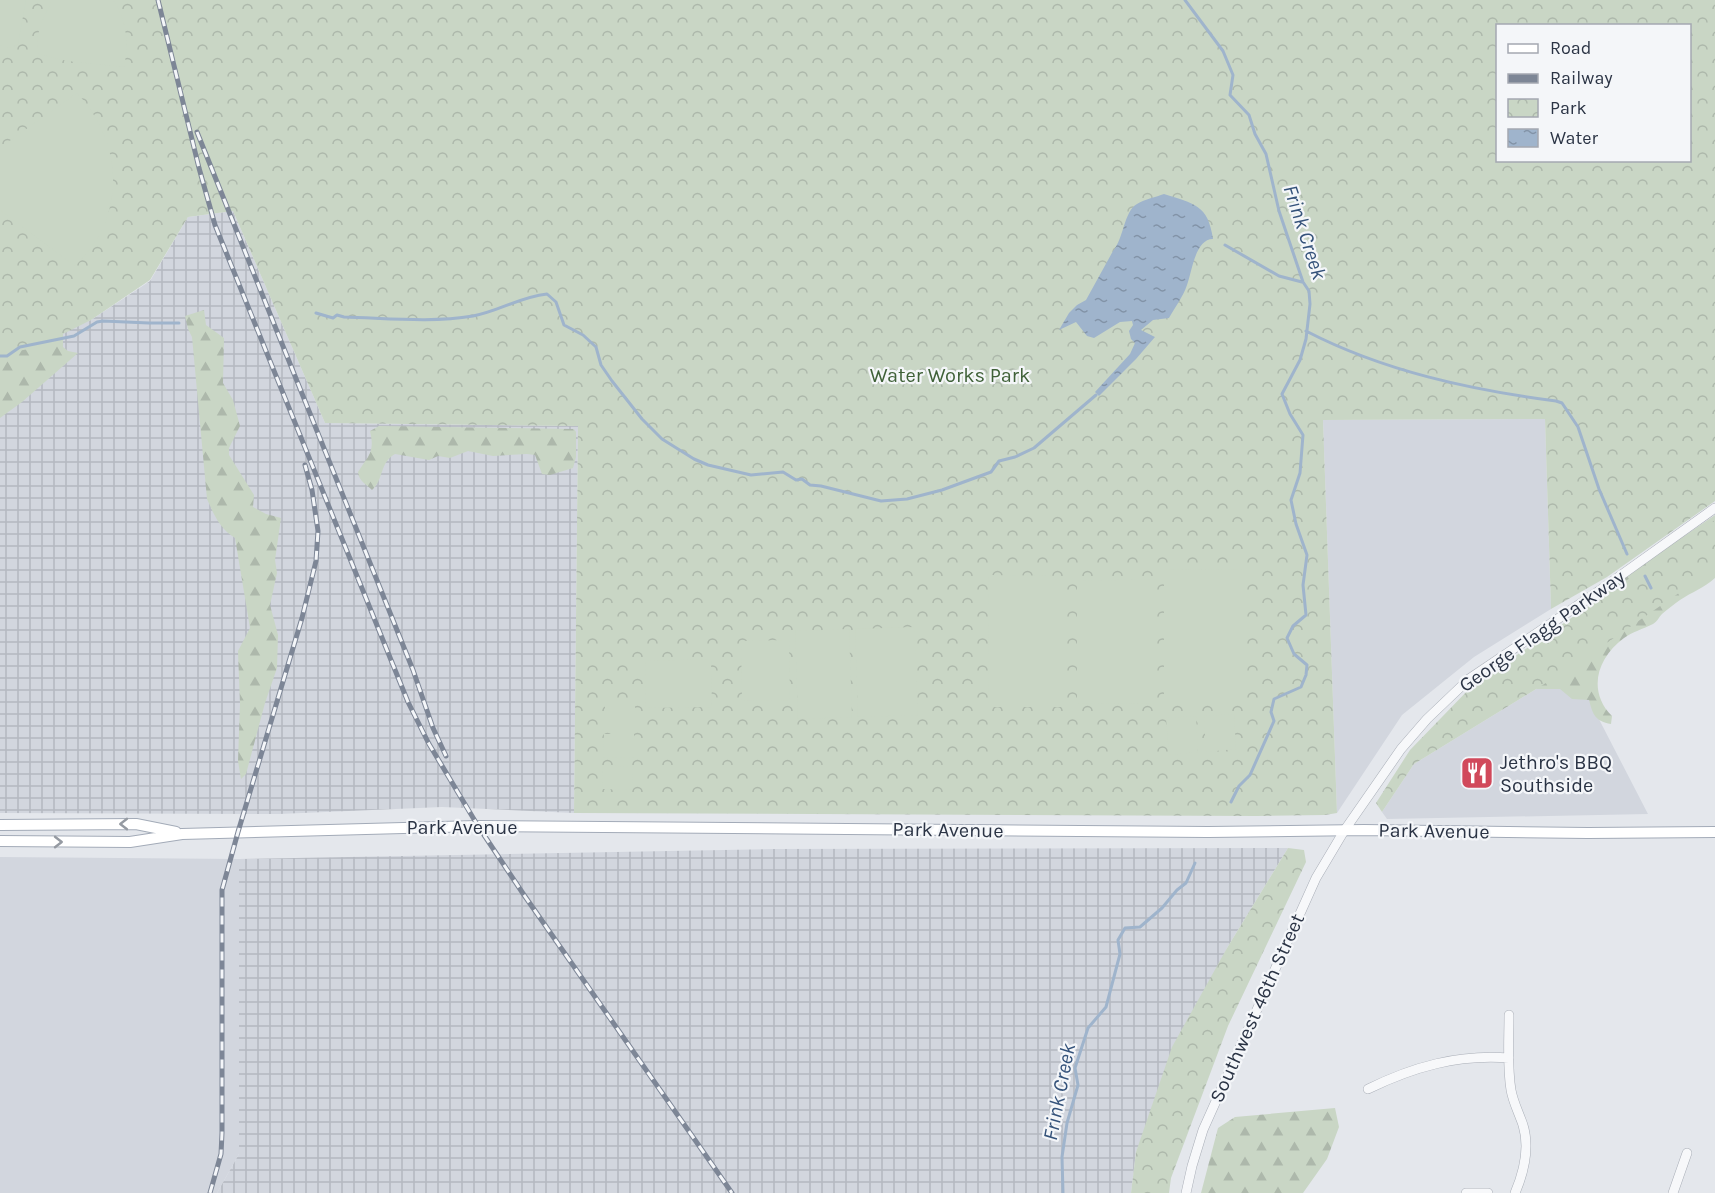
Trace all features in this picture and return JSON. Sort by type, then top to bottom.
[{"type":"main road","name":"Park Avenue","points":[[0,825],[136,824],[182,834]]},
{"type":"main road","name":"Park Avenue","points":[[0,842],[130,842],[182,834],[478,826],[1197,832],[1715,832]]},
{"type":"street","name":"George Flagg Parkway","points":[[1344,831],[1401,749],[1427,719],[1469,679],[1599,591],[1715,508]]},
{"type":"street","name":"Southwest 46th Street","points":[[1186,1193],[1203,1130],[1222,1085],[1316,878],[1344,831]]},
{"type":"street","points":[[1509,1015],[1511,1093],[1524,1129],[1526,1148],[1524,1167],[1515,1193]]},
{"type":"street","points":[[1368,1089],[1406,1072],[1437,1062],[1509,1058]]},
{"type":"street","points":[[1673,1193],[1687,1153]]},
{"type":"street","points":[[1466,1193],[1488,1193]]},
{"type":"shaded area","points":[[233,211],[325,423],[578,426],[574,813],[442,807],[279,814],[0,813],[0,354],[91,320],[150,281],[188,217]]},
{"type":"shaded area","points":[[1545,419],[1551,609],[1474,657],[1402,715],[1337,813],[1323,420]]},
{"type":"shaded area","points":[[1572,667],[1648,814],[1387,819],[1382,812],[1414,764]]},
{"type":"shaded area","points":[[1288,848],[1227,948],[1136,1152],[1131,1193],[217,1193],[239,1154],[239,859],[772,849]]},
{"type":"shaded area","points":[[0,857],[239,859],[239,1154],[217,1193],[0,1193]]},
{"type":"green space","name":"Water Works Park","points":[[0,0],[1715,0],[1715,501],[1607,577],[1551,609],[1545,419],[1323,420],[1337,813],[1257,816],[574,813],[578,426],[325,423],[233,211],[188,217],[150,280],[91,320],[35,348],[0,354]]},
{"type":"green space","points":[[0,0],[26,0],[18,44],[11,48],[0,45]]},
{"type":"green space","points":[[52,0],[113,0],[126,32],[124,67],[67,61],[39,54],[38,34]]},
{"type":"green space","points":[[77,93],[93,113],[104,134],[111,157],[113,180],[111,203],[104,225],[92,247],[75,266],[0,210],[0,150]]},
{"type":"green space","points":[[204,310],[206,325],[224,338],[223,383],[233,400],[240,426],[229,448],[229,455],[254,495],[253,507],[281,518],[275,560],[277,573],[270,605],[278,635],[277,668],[246,774],[241,779],[238,761],[240,704],[238,651],[250,628],[235,538],[221,526],[207,499],[192,337],[185,316]]},
{"type":"green space","points":[[63,331],[63,347],[68,351],[78,353],[0,418],[0,347]]},
{"type":"green space","points":[[379,426],[574,429],[576,457],[573,468],[550,475],[542,474],[535,455],[493,456],[468,451],[450,458],[438,456],[429,460],[395,454],[386,462],[372,490],[361,480],[358,472],[371,449],[370,431]]},
{"type":"green space","points":[[1715,515],[1715,578],[1684,597],[1654,623],[1624,638],[1607,655],[1602,665],[1598,675],[1598,686],[1604,706],[1612,716],[1611,724],[1601,721],[1596,716],[1589,700],[1572,699],[1560,689],[1536,689],[1607,602],[1605,590]]},
{"type":"green space","points":[[1715,520],[1715,568],[1572,667],[1414,764],[1382,812],[1376,803],[1410,750],[1473,685]]},
{"type":"green space","points":[[1243,569],[1243,702],[1164,702],[1164,570]]},
{"type":"green space","points":[[989,575],[1066,576],[1066,707],[988,707]]},
{"type":"green space","points":[[1156,579],[1156,703],[1077,704],[1077,581]]},
{"type":"green space","points":[[914,627],[918,715],[858,717],[855,629]]},
{"type":"green space","points":[[849,629],[852,717],[798,719],[795,631]]},
{"type":"green space","points":[[789,640],[790,700],[742,701],[741,641]]},
{"type":"green space","points":[[711,659],[712,707],[646,708],[645,661]]},
{"type":"green space","points":[[605,703],[635,703],[635,727],[605,727]]},
{"type":"green space","points":[[1234,714],[1236,749],[1206,752],[1204,716]]},
{"type":"green space","points":[[1196,716],[1198,752],[1169,755],[1166,718]]},
{"type":"green space","points":[[604,734],[634,734],[634,758],[603,757]]},
{"type":"green space","points":[[603,765],[633,767],[632,790],[602,789]]},
{"type":"green space","points":[[1288,848],[1304,850],[1306,862],[1228,1026],[1171,1178],[1169,1193],[1131,1193],[1136,1152],[1172,1047],[1227,948]]},
{"type":"green space","points":[[1335,1108],[1339,1127],[1327,1159],[1303,1193],[1201,1193],[1218,1128],[1235,1117]]},
{"type":"water","points":[[1164,194],[1198,207],[1211,227],[1213,239],[1207,240],[1198,250],[1185,289],[1169,318],[1153,320],[1141,330],[1155,337],[1099,396],[1095,392],[1130,354],[1135,343],[1129,331],[1133,325],[1132,321],[1120,322],[1094,338],[1087,336],[1076,322],[1059,330],[1069,313],[1086,300],[1117,246],[1129,212],[1137,204]]},
{"type":"waterway","name":"Frink Creek","points":[[1185,0],[1223,51],[1233,75],[1230,95],[1249,115],[1255,134],[1266,154],[1279,211],[1303,282],[1309,291],[1310,304],[1306,339],[1300,360],[1282,394],[1290,414],[1303,435],[1300,473],[1291,500],[1296,524],[1307,555],[1303,585],[1306,615],[1293,626],[1287,638],[1294,654],[1307,665],[1306,675],[1301,687],[1274,699],[1271,712],[1274,721],[1250,775],[1239,786],[1231,802]]},
{"type":"waterway","points":[[1225,245],[1279,276],[1302,282]]},
{"type":"waterway","points":[[316,313],[333,318],[337,315],[409,320],[457,318],[483,314],[527,298],[547,294],[556,302],[564,325],[583,335],[596,347],[601,365],[642,419],[662,439],[694,459],[708,465],[751,475],[783,472],[796,480],[802,479],[810,485],[881,501],[907,499],[942,490],[991,472],[999,461],[1015,457],[1034,448],[1096,395]]},
{"type":"waterway","points":[[0,356],[7,356],[20,347],[74,336],[97,322],[179,323]]},
{"type":"waterway","points":[[1306,331],[1366,357],[1428,377],[1562,403],[1578,427],[1599,489],[1627,554]]},
{"type":"waterway","points":[[1645,576],[1651,588]]},
{"type":"waterway","name":"Frink Creek","points":[[1063,1193],[1062,1157],[1067,1123],[1078,1085],[1075,1068],[1088,1028],[1106,1007],[1120,954],[1118,940],[1125,928],[1140,927],[1162,908],[1186,883],[1195,863]]},
{"type":"railway","points":[[158,0],[215,225],[408,702],[429,744],[478,826],[732,1193]]},
{"type":"railway","points":[[197,132],[446,756]]},
{"type":"railway","points":[[210,1193],[221,1154],[222,1133],[222,890],[302,618],[316,561],[318,531],[312,490],[305,465]]},
{"type":"place","name":"Jethro's BBQ Southside","points":[[1477,773]]}]
